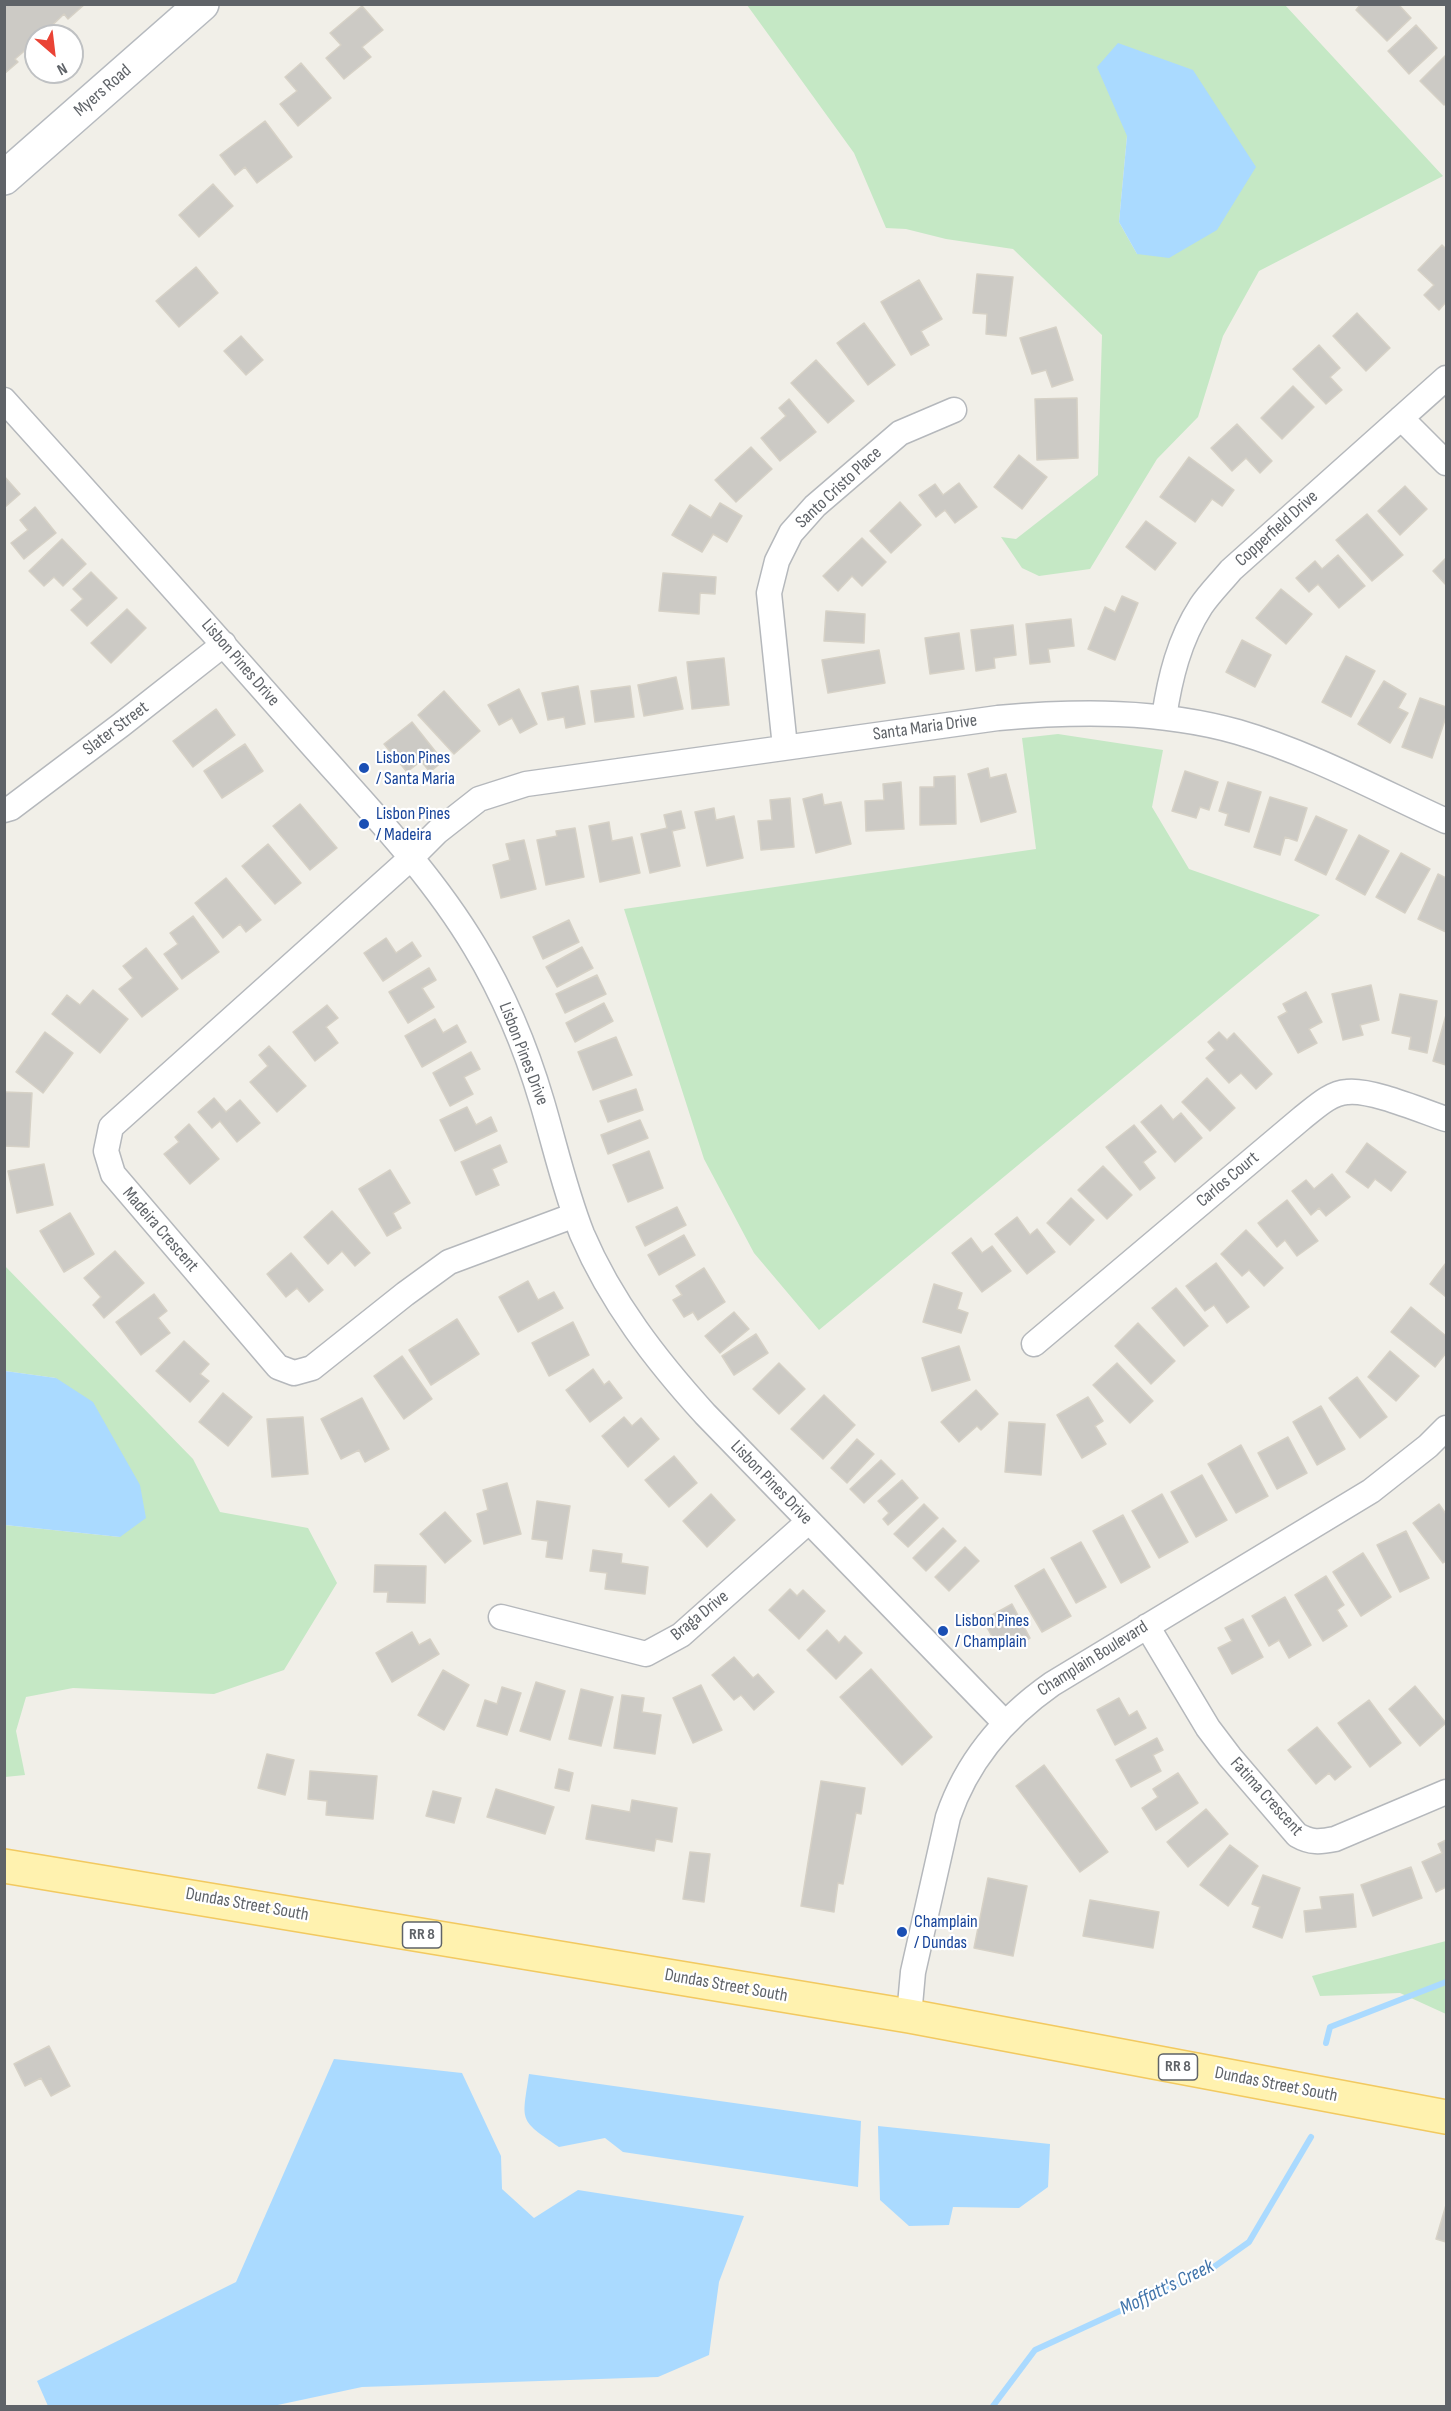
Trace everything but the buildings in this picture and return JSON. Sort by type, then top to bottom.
[{"type":"main road","name":"Myers Road","points":[[4,178],[202,4]]},
{"type":"main road","name":"Dundas Street South","points":[[4,1866],[909,2016],[1446,2117]]},
{"type":"street","name":"Copperfield Drive","points":[[1164,717],[1169,685],[1180,645],[1201,605],[1231,570],[1446,378]]},
{"type":"street","name":"Lisbon Pines Drive","points":[[4,400],[224,644],[411,858],[475,946],[514,1023],[541,1099],[575,1215],[603,1276],[650,1350],[705,1414],[1005,1723]]},
{"type":"street","name":"Santo Cristo Place","points":[[785,747],[770,593],[777,561],[791,533],[815,506],[900,433],[954,410]]},
{"type":"street","points":[[1401,418],[1446,463]]},
{"type":"street","name":"Slater Street","points":[[4,810],[11,808],[224,644]]},
{"type":"street","name":"Santa Maria Drive","points":[[411,858],[437,832],[479,799],[526,784],[785,747],[1030,715],[1061,713],[1164,717],[1237,732],[1314,759],[1446,822]]},
{"type":"street","name":"Madeira Crescent","points":[[411,858],[111,1127],[106,1151],[113,1174],[278,1367],[294,1373],[312,1368],[449,1262],[575,1215]]},
{"type":"street","name":"Carlos Court","points":[[1035,1344],[1302,1118],[1333,1096],[1346,1092],[1365,1094],[1446,1119]]},
{"type":"street","name":"Champlain Boulevard","points":[[909,2016],[913,1972],[948,1817],[955,1798],[975,1760],[1005,1723],[1027,1702],[1052,1684],[1371,1491],[1428,1446],[1446,1428]]},
{"type":"street","name":"Braga Drive","points":[[501,1617],[646,1654],[681,1635],[808,1522]]},
{"type":"street","name":"Fatima Crescent","points":[[1146,1626],[1209,1728],[1230,1757],[1297,1835],[1307,1841],[1320,1842],[1335,1839],[1446,1792]]},
{"type":"green space","points":[[747,5],[1285,5],[1443,176],[1259,271],[1223,336],[1198,417],[1157,459],[1090,569],[1039,576],[1022,568],[1001,537],[1016,539],[1098,475],[1102,335],[1013,249],[946,239],[906,229],[886,228],[854,153]],"holes":[[[1127,136],[1137,254],[1119,222]]]},
{"type":"green space","points":[[1058,734],[1163,750],[1152,807],[1189,869],[1320,915],[819,1330],[754,1253],[704,1159],[624,909],[1036,849],[1022,738]]},
{"type":"green space","points":[[4,1265],[193,1459],[220,1512],[308,1528],[337,1583],[284,1670],[214,1694],[73,1688],[26,1697],[16,1731],[25,1775],[5,1777],[5,1525],[120,1537],[56,1378],[5,1371]]},
{"type":"green space","points":[[1446,1941],[1446,2014],[1400,1993],[1320,1996],[1312,1976]]},
{"type":"water","points":[[1118,43],[1193,70],[1256,167],[1217,230],[1169,258],[1137,254],[1119,222],[1127,136],[1097,67]]},
{"type":"water","points":[[5,1371],[56,1378],[93,1402],[140,1485],[146,1518],[120,1537],[5,1525]]},
{"type":"water","points":[[334,2059],[462,2073],[501,2156],[502,2189],[534,2218],[578,2190],[744,2216],[719,2282],[709,2355],[658,2377],[362,2387],[273,2406],[48,2406],[37,2381],[236,2282]]},
{"type":"water","points":[[529,2074],[861,2121],[858,2187],[623,2152],[605,2138],[559,2147],[536,2131],[526,2118],[525,2102]]},
{"type":"water","points":[[878,2126],[1050,2144],[1048,2187],[1019,2208],[953,2207],[949,2225],[909,2226],[880,2200]]},
{"type":"waterway","name":"Moffatt's Creek","points":[[1326,2043],[1330,2027],[1446,1982]]},
{"type":"waterway","name":"Moffatt's Creek","points":[[993,2406],[1035,2350],[1211,2269],[1249,2242],[1311,2137]]},
{"type":"place","name":"Lisbon Pines / Santa Maria","points":[[364,768]]},
{"type":"place","name":"Lisbon Pines / Madeira","points":[[364,824]]},
{"type":"place","name":"Lisbon Pines / Champlain","points":[[943,1631]]},
{"type":"place","name":"Champlain / Dundas","points":[[902,1932]]}]
